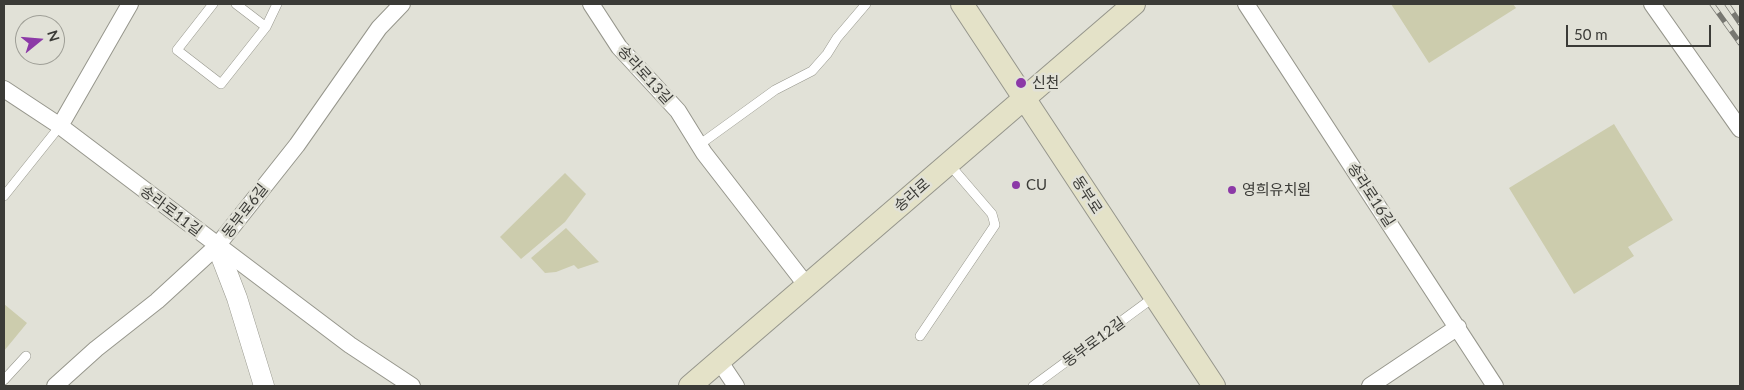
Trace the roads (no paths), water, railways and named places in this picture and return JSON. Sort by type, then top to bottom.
[{"type":"main road","name":"동부로","points":[[962,4],[1214,386]]},
{"type":"main road","name":"송라로","points":[[690,386],[1134,4]]},
{"type":"street","points":[[60,126],[130,4]]},
{"type":"street","name":"동부로6길","points":[[55,386],[96,349],[157,302],[218,246],[297,145],[379,28],[402,4]]},
{"type":"street","name":"송라로13길","points":[[591,4],[620,47],[678,111],[704,153],[807,286]]},
{"type":"street","name":"송라로16길","points":[[1246,4],[1495,386]]},
{"type":"street","points":[[1652,4],[1740,129]]},
{"type":"street","name":"송라로11길","points":[[4,89],[60,126],[350,344],[412,386]]},
{"type":"street","points":[[218,246],[238,298],[264,386]]},
{"type":"street","points":[[1370,386],[1458,327]]},
{"type":"street","points":[[720,362],[736,386]]},
{"type":"lane","points":[[213,4],[177,50],[221,84],[266,27],[278,4]]},
{"type":"lane","points":[[236,4],[266,27]]},
{"type":"lane","points":[[700,145],[775,90],[812,71],[866,4]]},
{"type":"lane","points":[[4,196],[60,126]]},
{"type":"lane","points":[[920,336],[995,225],[992,214],[949,163]]},
{"type":"lane","name":"동부로12길","points":[[1033,386],[1154,297]]},
{"type":"lane","points":[[4,380],[26,356]]},
{"type":"railway","points":[[1712,4],[1740,43]]},
{"type":"railway","points":[[1727,4],[1740,23]]},
{"type":"place","name":"신천","points":[[1021,83]]},
{"type":"place","name":"CU","points":[[1016,185]]},
{"type":"place","name":"영희유치원","points":[[1232,190]]}]
